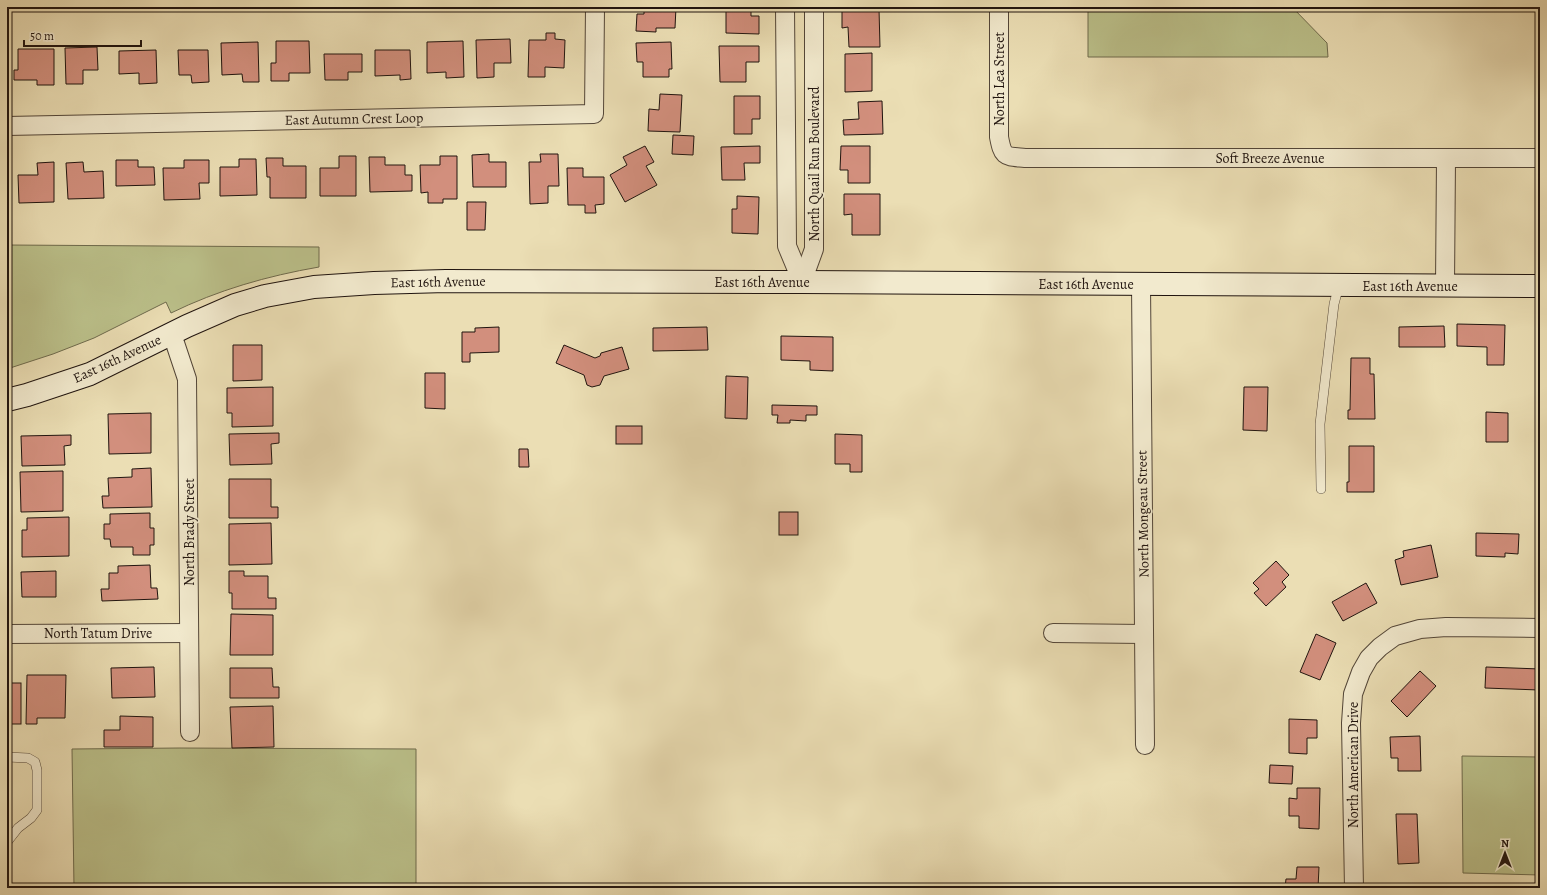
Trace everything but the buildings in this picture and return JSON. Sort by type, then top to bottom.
[{"type":"street","name":"East Autumn Crest Loop","points":[[7,126],[594,114],[595,7]]},
{"type":"street","name":"North Quail Run Boulevard","points":[[785,7],[787,246],[802,282]]},
{"type":"street","name":"North Quail Run Boulevard","points":[[802,282],[814,249],[814,7]]},
{"type":"street","name":"North Lea Street","points":[[999,7],[999,137],[1002,151]]},
{"type":"street","name":"Soft Breeze Avenue","points":[[1002,151],[1008,156],[1025,158],[1540,158]]},
{"type":"street","points":[[1445,286],[1446,159]]},
{"type":"street","name":"East 16th Avenue","points":[[7,400],[28,396],[90,374],[209,315],[235,305],[265,296],[314,286],[446,281],[1540,286]]},
{"type":"street","name":"North Mongeau Street","points":[[1141,284],[1145,745]]},
{"type":"street","name":"North Brady Street","points":[[172,334],[187,379],[190,732]]},
{"type":"street","name":"North American Drive","points":[[1354,888],[1351,723],[1353,694],[1361,672],[1369,658],[1380,647],[1395,636],[1420,629],[1446,627],[1540,628]]},
{"type":"street","name":"North Tatum Drive","points":[[7,634],[189,633]]},
{"type":"street","points":[[1053,633],[1144,634]]},
{"type":"lane","points":[[1321,489],[1320,424],[1334,304],[1338,285]]},
{"type":"lane","points":[[7,757],[28,758],[35,762],[37,770],[37,810],[31,818],[18,828],[7,842]]},
{"type":"green space","points":[[1088,7],[1292,7],[1327,43],[1328,57],[1088,57]]},
{"type":"green space","points":[[7,245],[319,247],[319,267],[262,279],[207,297],[171,313],[166,302],[94,338],[53,354],[7,369]]},
{"type":"green space","points":[[72,749],[416,749],[416,888],[74,888]]},
{"type":"green space","points":[[1462,756],[1540,757],[1540,875],[1463,873]]}]
